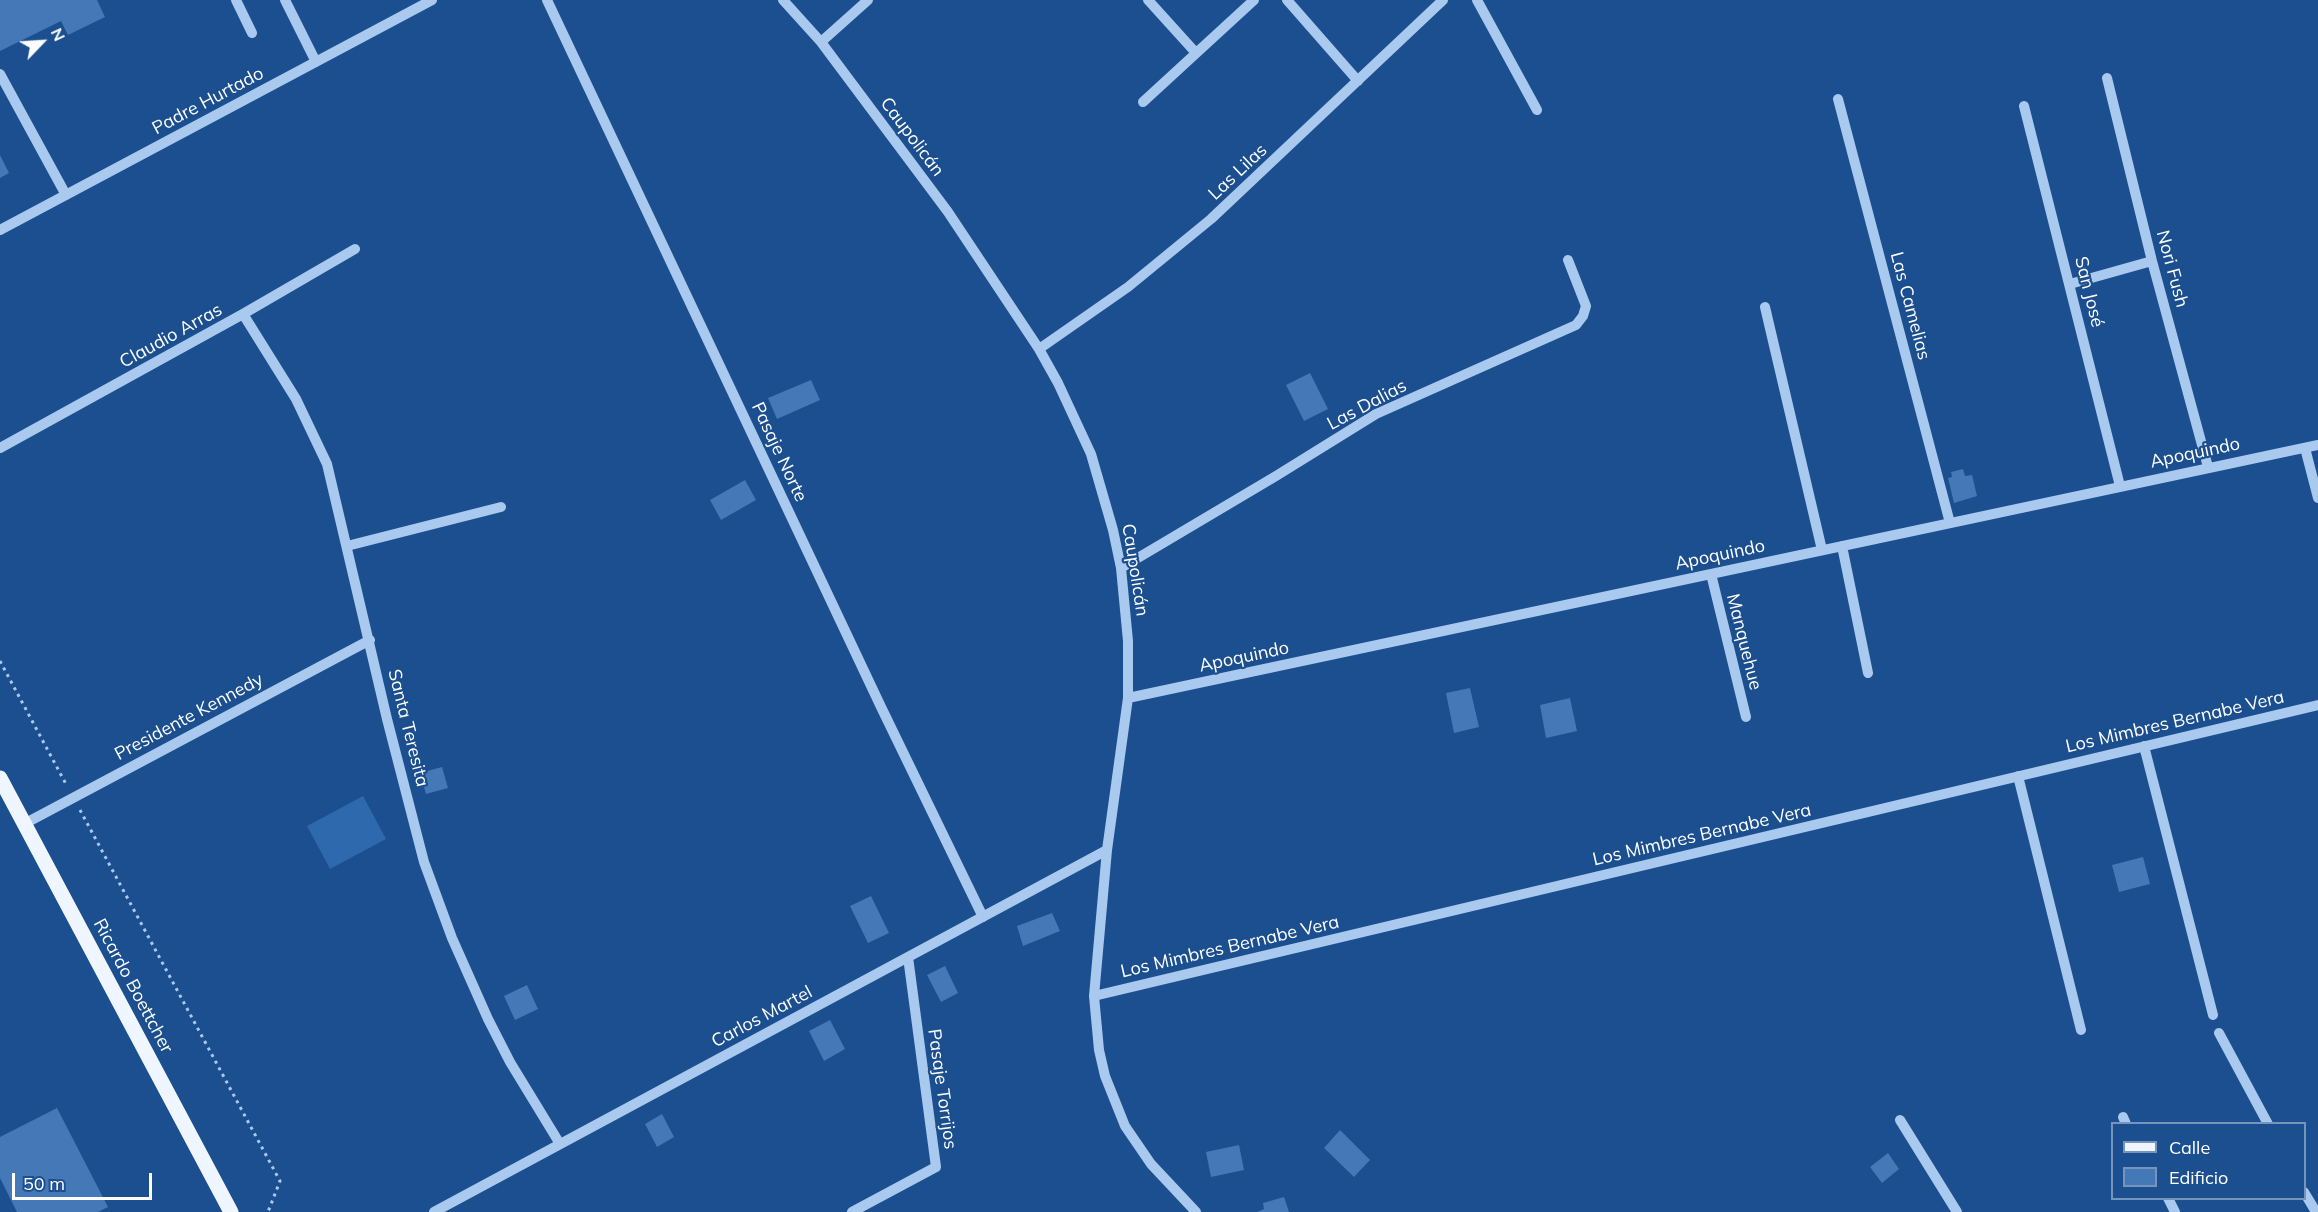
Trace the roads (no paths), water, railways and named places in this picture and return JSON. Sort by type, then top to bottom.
[{"type":"main road","name":"Ricardo Boettcher","points":[[0,778],[231,1212]]},
{"type":"street","points":[[236,0],[252,33]]},
{"type":"street","points":[[285,0],[316,62]]},
{"type":"street","name":"Padre Hurtado","points":[[0,230],[432,0]]},
{"type":"street","name":"Pasaje Norte","points":[[547,0],[983,917]]},
{"type":"street","name":"Caupolicán","points":[[783,0],[821,42],[948,212],[1039,349],[1067,401],[1091,454],[1108,511],[1121,568],[1128,641],[1128,699],[1107,850],[1094,996],[1095,1023],[1105,1076],[1125,1126],[1151,1164],[1196,1212]]},
{"type":"street","points":[[821,42],[868,0]]},
{"type":"street","points":[[1148,0],[1196,52]]},
{"type":"street","points":[[1143,102],[1254,0]]},
{"type":"street","points":[[1287,0],[1358,81]]},
{"type":"street","name":"Las Lilas","points":[[1039,349],[1128,287],[1179,246],[1250,184],[1443,0]]},
{"type":"street","points":[[1477,0],[1537,110]]},
{"type":"street","points":[[0,74],[66,195]]},
{"type":"street","name":"Nori Fush","points":[[2107,78],[2152,261],[2208,467]]},
{"type":"street","name":"Las Camelias","points":[[1838,99],[1950,523]]},
{"type":"street","name":"San José","points":[[2025,106],[2120,486]]},
{"type":"street","name":"Claudio Arras","points":[[0,448],[243,314],[355,249]]},
{"type":"street","name":"Las Dalias","points":[[1121,568],[1376,414],[1576,325],[1583,316],[1586,306],[1568,260]]},
{"type":"street","points":[[2070,285],[2152,261]]},
{"type":"street","points":[[1765,307],[1822,550]]},
{"type":"street","name":"Santa Teresita","points":[[243,314],[296,399],[327,464],[424,862],[452,938],[510,1062],[560,1144]]},
{"type":"street","name":"Apoquindo","points":[[1128,699],[2318,445]]},
{"type":"street","points":[[2305,448],[2318,498]]},
{"type":"street","points":[[346,546],[501,507]]},
{"type":"street","points":[[1842,546],[1868,673]]},
{"type":"street","name":"Manquehue","points":[[1711,574],[1746,717]]},
{"type":"street","name":"Presidente Kennedy","points":[[24,824],[370,640]]},
{"type":"street","name":"Los Mimbres Bernabe Vera","points":[[1094,996],[2318,705]]},
{"type":"street","points":[[2144,746],[2213,1015]]},
{"type":"street","points":[[2018,776],[2081,1030]]},
{"type":"street","name":"Carlos Martel","points":[[434,1212],[1107,850]]},
{"type":"street","name":"Pasaje Torrijos","points":[[852,1212],[936,1167],[908,957]]},
{"type":"street","points":[[2219,1033],[2267,1122]]},
{"type":"street","points":[[1900,1120],[1957,1212]]},
{"type":"street","points":[[2306,1195],[2316,1212]]}]
